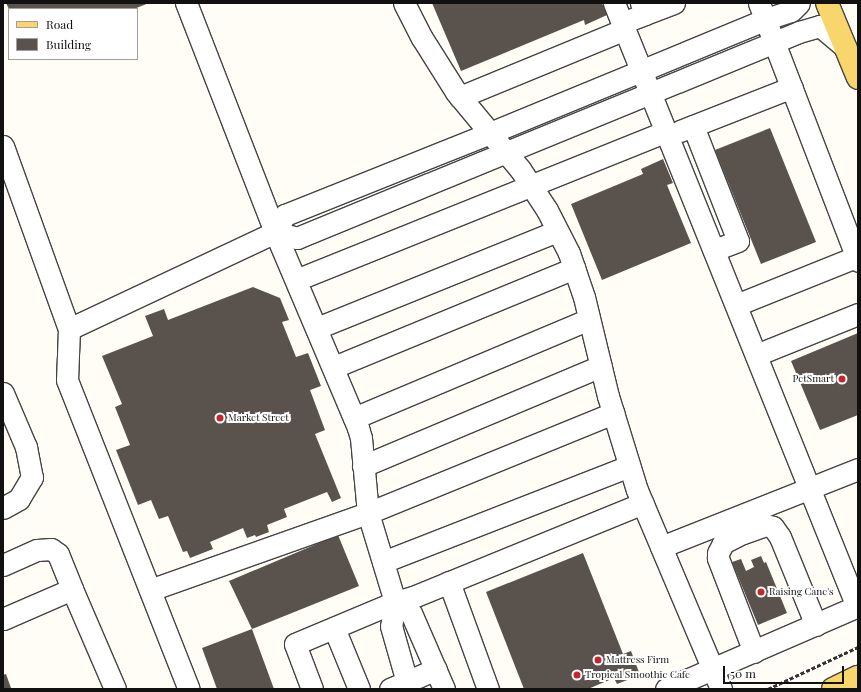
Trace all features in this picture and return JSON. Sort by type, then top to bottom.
[{"type":"main road","points":[[827,3],[858,78]]},
{"type":"main road","points":[[833,689],[858,677]]},
{"type":"lane","points":[[186,3],[275,232],[334,367],[361,438],[368,513],[395,602],[391,626],[402,687],[436,668]]},
{"type":"lane","points":[[404,3],[422,38],[460,97],[506,152],[547,210],[557,230],[574,268],[590,319],[613,413],[629,466],[643,504],[721,689]]},
{"type":"lane","points":[[614,3],[858,607],[666,689]]},
{"type":"lane","points":[[460,97],[624,26],[643,8],[674,3]]},
{"type":"lane","points":[[69,329],[275,232],[285,214],[490,133],[642,70],[762,11],[791,11],[799,3]]},
{"type":"lane","points":[[736,306],[857,258],[762,11]]},
{"type":"lane","points":[[275,232],[297,238],[652,94],[775,42],[820,26],[845,47]]},
{"type":"lane","points":[[296,280],[530,185],[667,133],[693,126],[792,87]]},
{"type":"lane","points":[[693,126],[738,241],[714,250]]},
{"type":"lane","points":[[3,146],[69,329],[67,380],[189,689]]},
{"type":"lane","points":[[317,328],[557,230]]},
{"type":"lane","points":[[334,367],[574,268]]},
{"type":"lane","points":[[756,355],[858,314]]},
{"type":"lane","points":[[354,418],[590,319]]},
{"type":"lane","points":[[363,466],[601,366]]},
{"type":"lane","points":[[3,393],[26,447],[32,477],[19,499],[3,508]]},
{"type":"lane","points":[[150,590],[368,513],[613,413]]},
{"type":"lane","points":[[383,562],[629,466]]},
{"type":"lane","points":[[661,547],[858,469]]},
{"type":"lane","points":[[312,689],[295,644],[395,602],[414,597],[643,504]]},
{"type":"lane","points":[[754,652],[718,558],[718,553],[723,543],[743,533],[766,525],[773,527],[780,537],[816,625]]},
{"type":"lane","points":[[3,565],[37,550],[51,549],[58,554],[115,689]]},
{"type":"lane","points":[[449,582],[488,689]]},
{"type":"lane","points":[[3,619],[72,589]]},
{"type":"lane","points":[[395,602],[411,614],[444,689]]},
{"type":"lane","points":[[334,628],[359,689]]},
{"type":"path","points":[[768,689],[858,647]]},
{"type":"building","points":[[6,3],[149,3],[136,8],[8,8]]},
{"type":"building","points":[[432,3],[602,3],[607,15],[585,25],[584,20],[461,71]]},
{"type":"building","points":[[770,128],[816,242],[761,264],[715,150]]},
{"type":"building","points":[[663,159],[673,183],[667,185],[691,243],[602,280],[571,204],[643,174],[641,169]]},
{"type":"building","name":"Market Street","points":[[253,287],[280,298],[289,320],[282,322],[296,357],[308,353],[321,386],[310,390],[325,430],[315,434],[341,498],[332,502],[327,492],[284,509],[287,517],[267,525],[269,532],[256,537],[255,535],[247,538],[243,528],[210,542],[213,549],[190,558],[187,551],[183,552],[168,516],[159,519],[151,500],[138,505],[116,450],[130,445],[115,407],[122,404],[102,356],[153,336],[145,316],[164,309],[168,320]]},
{"type":"building","points":[[858,333],[858,415],[820,430],[791,361]]},
{"type":"building","points":[[338,535],[359,586],[252,629],[229,581]]},
{"type":"building","points":[[583,553],[623,654],[631,651],[640,675],[617,684],[614,678],[588,689],[524,689],[486,592]]},
{"type":"building","name":"Raising Cane's","points":[[761,556],[764,563],[766,562],[787,613],[758,625],[732,562],[741,559],[746,571],[754,567],[751,560]]},
{"type":"building","points":[[252,629],[274,689],[217,689],[202,648]]},
{"type":"building","points":[[6,674],[11,688],[3,689],[3,675]]},
{"type":"place","name":"PetSmart","points":[[842,379]]},
{"type":"place","name":"Market Street","points":[[220,418]]},
{"type":"place","name":"Raising Cane's","points":[[761,592]]},
{"type":"place","name":"Mattress Firm","points":[[598,660]]},
{"type":"place","name":"Tropical Smoothie Cafe","points":[[577,675]]}]
